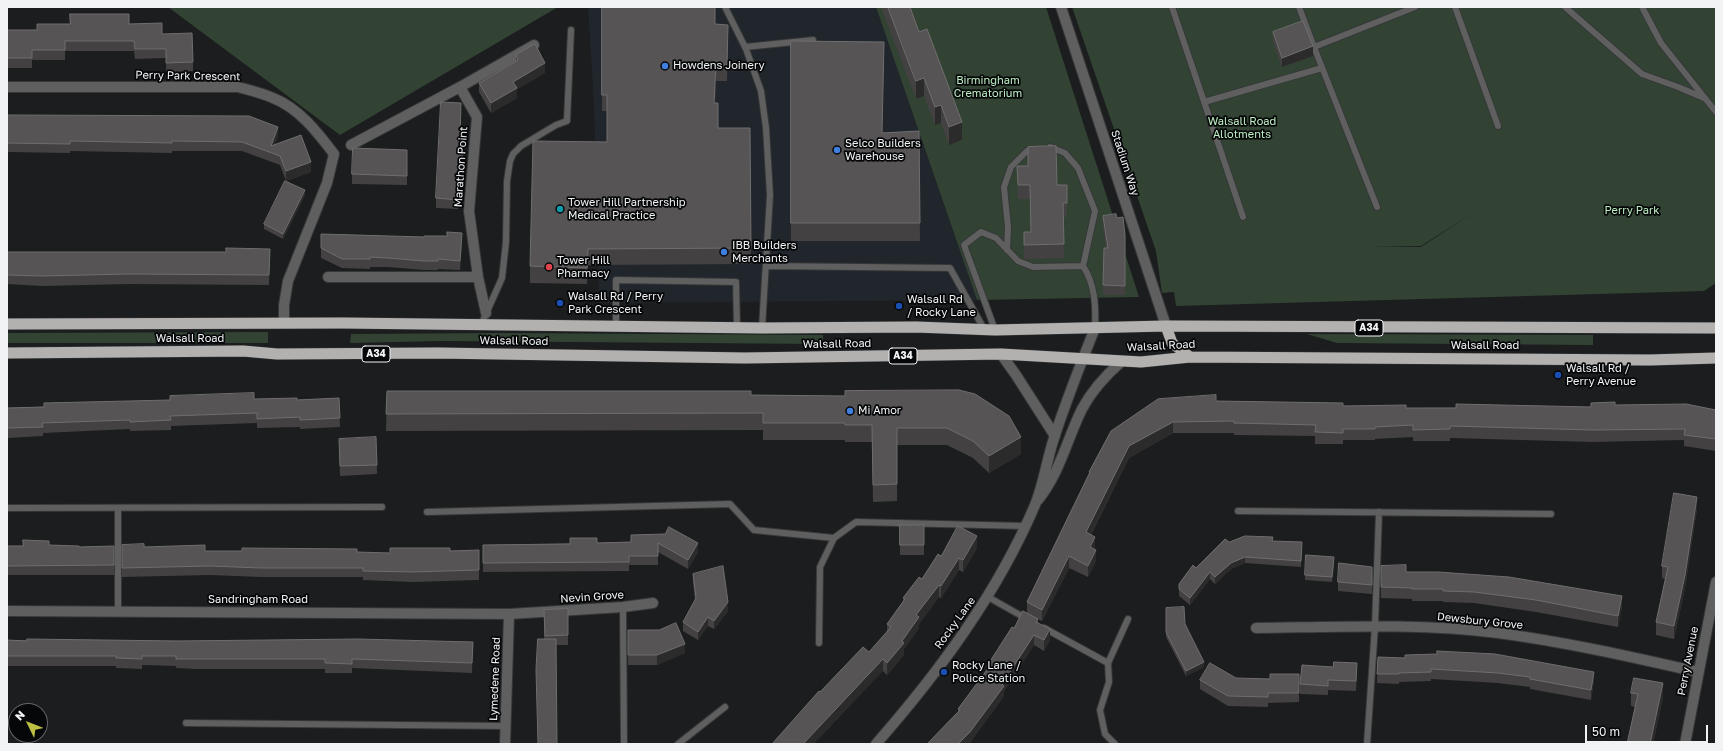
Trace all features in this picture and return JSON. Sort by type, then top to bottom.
[{"type":"highway","name":"Walsall Road","points":[[7,324],[284,323],[989,329],[1166,326],[1716,328]]},
{"type":"highway","points":[[1166,326],[1172,343],[1190,357]]},
{"type":"highway","name":"Walsall Road","points":[[7,353],[243,351],[277,354],[438,353],[745,358],[1001,354],[1141,362],[1190,357],[1650,360],[1716,358]]},
{"type":"street","name":"Stadium Way","points":[[1061,7],[1166,326]]},
{"type":"street","points":[[351,145],[460,87],[534,45]]},
{"type":"street","name":"Perry Park Crescent","points":[[7,87],[238,87],[274,98],[298,113],[319,134],[334,154],[327,183],[288,281],[284,305],[284,323]]},
{"type":"street","name":"Marathon Point","points":[[460,87],[477,117],[469,211],[478,277],[486,312]]},
{"type":"street","points":[[328,277],[478,277]]},
{"type":"street","name":"Rocky Lane","points":[[876,744],[915,699],[988,597],[1007,564],[1035,503],[1055,436],[1095,328]]},
{"type":"street","points":[[1001,354],[1055,436]]},
{"type":"street","name":"Rocky Lane","points":[[1035,503],[1048,488],[1063,458],[1082,408],[1106,375],[1122,361]]},
{"type":"street","name":"Perry Avenue","points":[[1685,744],[1716,584]]},
{"type":"street","name":"Nevin Grove","points":[[509,614],[623,607],[653,603]]},
{"type":"street","name":"Sandringham Road","points":[[7,610],[509,614]]},
{"type":"street","name":"Lymedene Road","points":[[505,744],[509,614]]},
{"type":"street","name":"Dewsbury Grove","points":[[1256,628],[1401,626],[1498,633],[1587,647],[1698,672]]},
{"type":"lane","points":[[725,7],[745,46],[761,91],[766,128],[770,196],[762,328]]},
{"type":"lane","points":[[1172,7],[1243,218]]},
{"type":"lane","points":[[1299,7],[1377,207]]},
{"type":"lane","points":[[1314,47],[1415,7]]},
{"type":"lane","points":[[1455,7],[1498,126]]},
{"type":"lane","points":[[1565,7],[1642,74],[1704,98]]},
{"type":"lane","points":[[1642,7],[1661,42],[1716,112]]},
{"type":"lane","points":[[481,325],[502,278],[506,242],[507,181],[510,161],[513,154],[521,146],[556,125],[567,121],[571,30]]},
{"type":"lane","points":[[745,46],[813,40]]},
{"type":"lane","points":[[1204,102],[1322,68]]},
{"type":"lane","points":[[1711,106],[1716,100]]},
{"type":"lane","points":[[1007,250],[1008,227],[1004,187],[1011,167],[1027,151],[1052,147],[1065,153],[1078,168],[1095,211],[1083,266],[1090,276],[1096,305],[1095,328]]},
{"type":"lane","points":[[989,329],[964,245],[981,232],[996,238],[1018,261],[1033,267],[1083,266]]},
{"type":"lane","points":[[766,266],[950,268],[989,329]]},
{"type":"lane","points":[[616,326],[616,280],[736,282],[736,328]]},
{"type":"lane","points":[[427,512],[730,504],[754,530],[834,538]]},
{"type":"lane","points":[[7,508],[382,507]]},
{"type":"lane","points":[[118,508],[118,611]]},
{"type":"lane","points":[[1238,511],[1551,514]]},
{"type":"lane","points":[[1367,744],[1375,626],[1379,512]]},
{"type":"lane","points":[[819,643],[820,567],[834,538],[856,522],[1025,526]]},
{"type":"lane","points":[[988,597],[1034,623]]},
{"type":"lane","points":[[623,607],[624,744]]},
{"type":"lane","points":[[1115,744],[1105,734],[1100,710],[1109,682],[1108,663],[1128,619]]},
{"type":"lane","points":[[1041,626],[1108,663]]},
{"type":"lane","points":[[678,744],[724,707]]},
{"type":"lane","points":[[186,723],[506,726]]},
{"type":"shaded area","points":[[588,7],[876,7],[977,300],[599,303],[594,105]]},
{"type":"green space","points":[[168,7],[558,7],[340,135]]},
{"type":"green space","name":"Birmingham Crematorium","points":[[876,7],[1046,7],[1139,297],[977,300]]},
{"type":"green space","name":"Walsall Road Allotments","points":[[1072,7],[1716,7],[1716,283],[1704,291],[1176,306],[1174,292],[1162,293],[1156,251]],"holes":[[[1476,211],[1421,247],[1370,247],[1421,246]]]},
{"type":"green space","points":[[268,332],[268,343],[7,343],[7,333]]},
{"type":"green space","points":[[499,333],[823,335],[823,344],[442,341],[350,343],[351,334]]},
{"type":"green space","points":[[1307,334],[1593,335],[1593,345],[1337,343]]},
{"type":"building","points":[[602,7],[715,7],[715,24],[728,25],[727,65],[716,65],[714,103],[718,103],[718,128],[750,128],[751,248],[588,249],[587,268],[530,266],[533,141],[607,142],[607,95],[602,95]]},
{"type":"building","points":[[888,7],[910,7],[919,32],[927,29],[962,122],[949,127],[941,105],[935,107],[924,78],[916,81]]},
{"type":"building","points":[[70,14],[129,14],[129,24],[162,23],[162,34],[192,33],[193,62],[166,63],[166,49],[135,49],[134,41],[65,41],[65,50],[32,50],[32,58],[7,58],[7,30],[37,30],[37,24],[70,24]]},
{"type":"building","points":[[1303,21],[1313,46],[1282,58],[1273,32]]},
{"type":"building","name":"Selco Builders Warehouse","points":[[791,41],[884,42],[882,133],[919,131],[920,223],[791,223]]},
{"type":"building","points":[[535,44],[545,63],[513,82],[517,88],[491,103],[479,83],[518,60],[516,55]]},
{"type":"building","points":[[441,102],[461,103],[460,138],[463,138],[458,200],[436,198]]},
{"type":"building","points":[[7,115],[249,116],[278,127],[271,146],[301,135],[311,162],[286,171],[280,156],[242,142],[172,141],[172,143],[70,141],[70,144],[7,143]]},
{"type":"building","points":[[1056,146],[1057,185],[1067,185],[1067,203],[1063,203],[1064,244],[1024,245],[1024,232],[1031,232],[1030,185],[1018,185],[1017,166],[1028,166],[1028,147]]},
{"type":"building","points":[[353,148],[407,150],[407,176],[352,174]]},
{"type":"building","points":[[285,181],[305,190],[283,234],[264,224]]},
{"type":"building","points":[[1116,214],[1117,218],[1123,217],[1125,235],[1125,286],[1103,285],[1104,248],[1108,248],[1103,216]]},
{"type":"building","points":[[447,232],[462,233],[460,261],[438,259],[438,261],[424,261],[370,257],[370,259],[342,259],[321,248],[321,234],[424,237],[447,236]]},
{"type":"building","points":[[226,248],[270,249],[269,275],[7,275],[7,252],[226,252]]},
{"type":"building","points":[[959,390],[975,394],[1009,416],[1021,437],[989,456],[973,441],[947,428],[897,428],[897,484],[873,485],[872,425],[845,425],[845,423],[763,423],[763,413],[386,414],[387,391],[751,391],[751,395],[845,396],[845,391]]},
{"type":"building","points":[[254,393],[254,399],[297,398],[297,400],[339,398],[340,418],[300,420],[300,417],[257,419],[257,413],[170,416],[171,420],[130,422],[130,420],[42,423],[43,427],[7,428],[7,408],[44,407],[44,403],[170,400],[170,396]]},
{"type":"building","points":[[1216,395],[1216,401],[1343,403],[1343,406],[1406,405],[1406,408],[1456,408],[1456,404],[1591,407],[1591,403],[1615,402],[1615,405],[1686,404],[1716,410],[1716,439],[1684,435],[1685,429],[1592,430],[1450,426],[1450,429],[1413,430],[1413,425],[1375,427],[1375,429],[1343,429],[1343,433],[1315,432],[1316,425],[1234,423],[1234,421],[1173,422],[1129,446],[1086,532],[1095,537],[1090,547],[1096,550],[1088,566],[1069,556],[1042,610],[1027,602],[1089,472],[1111,431],[1158,399]]},
{"type":"building","points":[[376,437],[377,465],[340,466],[339,439]]},
{"type":"building","points":[[1674,493],[1697,497],[1685,575],[1674,626],[1656,622],[1668,567],[1662,566]]},
{"type":"building","points":[[900,525],[924,525],[924,545],[900,545]]},
{"type":"building","points":[[958,526],[977,536],[963,560],[959,558],[941,586],[939,585],[916,615],[919,617],[902,641],[904,643],[887,663],[883,659],[803,744],[772,744],[819,691],[820,692],[863,647],[869,652],[891,627],[887,624],[905,599],[903,598],[919,577],[922,579],[938,554],[941,556]]},
{"type":"building","points":[[669,527],[698,543],[688,560],[658,543],[658,556],[629,556],[629,562],[483,563],[483,545],[570,544],[570,538],[597,538],[597,543],[631,542],[631,535],[665,534]]},
{"type":"building","points":[[1245,536],[1273,537],[1272,541],[1302,542],[1301,561],[1245,557],[1231,563],[1215,577],[1210,572],[1190,598],[1179,589],[1179,584],[1193,565],[1196,568],[1225,539],[1229,542]]},
{"type":"building","points":[[23,540],[49,541],[49,545],[79,547],[114,546],[114,565],[7,566],[7,546],[23,546]]},
{"type":"building","points":[[144,544],[144,547],[205,545],[205,551],[242,551],[242,548],[357,549],[357,552],[390,553],[390,548],[450,548],[450,551],[479,550],[479,570],[413,572],[363,571],[363,568],[261,568],[210,566],[122,568],[122,545]]},
{"type":"building","points":[[1306,555],[1334,557],[1332,577],[1305,575]]},
{"type":"building","points":[[1339,563],[1372,567],[1372,585],[1338,582]]},
{"type":"building","points":[[1406,565],[1406,572],[1438,572],[1509,577],[1622,596],[1618,616],[1536,600],[1474,592],[1443,591],[1443,589],[1381,587],[1381,566]]},
{"type":"building","points":[[723,566],[728,602],[714,621],[708,617],[698,632],[683,622],[696,598],[693,574]]},
{"type":"building","points":[[1184,607],[1185,624],[1204,662],[1186,671],[1166,632],[1166,608]]},
{"type":"building","points":[[568,609],[568,635],[545,636],[544,610]]},
{"type":"building","points":[[1023,611],[1038,619],[1036,622],[1050,629],[1044,640],[1034,635],[1002,684],[1004,686],[970,732],[958,744],[927,744],[960,710],[958,709],[989,667],[987,666],[1012,627],[1014,628]]},
{"type":"building","points":[[676,623],[685,644],[657,655],[628,655],[628,630],[659,630]]},
{"type":"building","points":[[27,639],[177,641],[358,639],[473,642],[472,663],[352,659],[352,664],[325,663],[325,659],[176,659],[176,656],[142,656],[142,659],[116,658],[116,656],[7,656],[7,640],[27,641]]},
{"type":"building","points":[[538,639],[556,639],[557,744],[538,744],[536,670]]},
{"type":"building","points":[[1437,651],[1495,654],[1594,672],[1591,690],[1530,679],[1530,677],[1498,673],[1431,669],[1431,672],[1377,674],[1378,657],[1405,658],[1405,655],[1437,654]]},
{"type":"building","points":[[1334,662],[1357,663],[1356,681],[1328,680],[1328,686],[1300,684],[1302,665],[1333,667]]},
{"type":"building","points":[[1210,663],[1236,678],[1270,679],[1270,674],[1299,674],[1299,693],[1268,693],[1268,697],[1228,696],[1200,680]]},
{"type":"building","points":[[1634,678],[1663,683],[1650,744],[1627,744],[1638,694],[1631,693]]},
{"type":"place","name":"Howdens Joinery","points":[[665,66]]},
{"type":"place","name":"Selco Builders Warehouse","points":[[837,150]]},
{"type":"place","name":"Tower Hill Partnership Medical Practice","points":[[560,209]]},
{"type":"place","name":"IBB Builders Merchants","points":[[724,252]]},
{"type":"place","name":"Tower Hill Pharmacy","points":[[549,267]]},
{"type":"place","name":"Walsall Rd / Perry Park Crescent","points":[[560,303]]},
{"type":"place","name":"Walsall Rd / Rocky Lane","points":[[899,306]]},
{"type":"place","name":"Walsall Rd / Perry Avenue","points":[[1558,375]]},
{"type":"place","name":"Mi Amor","points":[[850,411]]},
{"type":"place","name":"Rocky Lane / Police Station","points":[[944,672]]},
{"type":"park label","name":"Perry Park","points":[[1632,211]]}]
